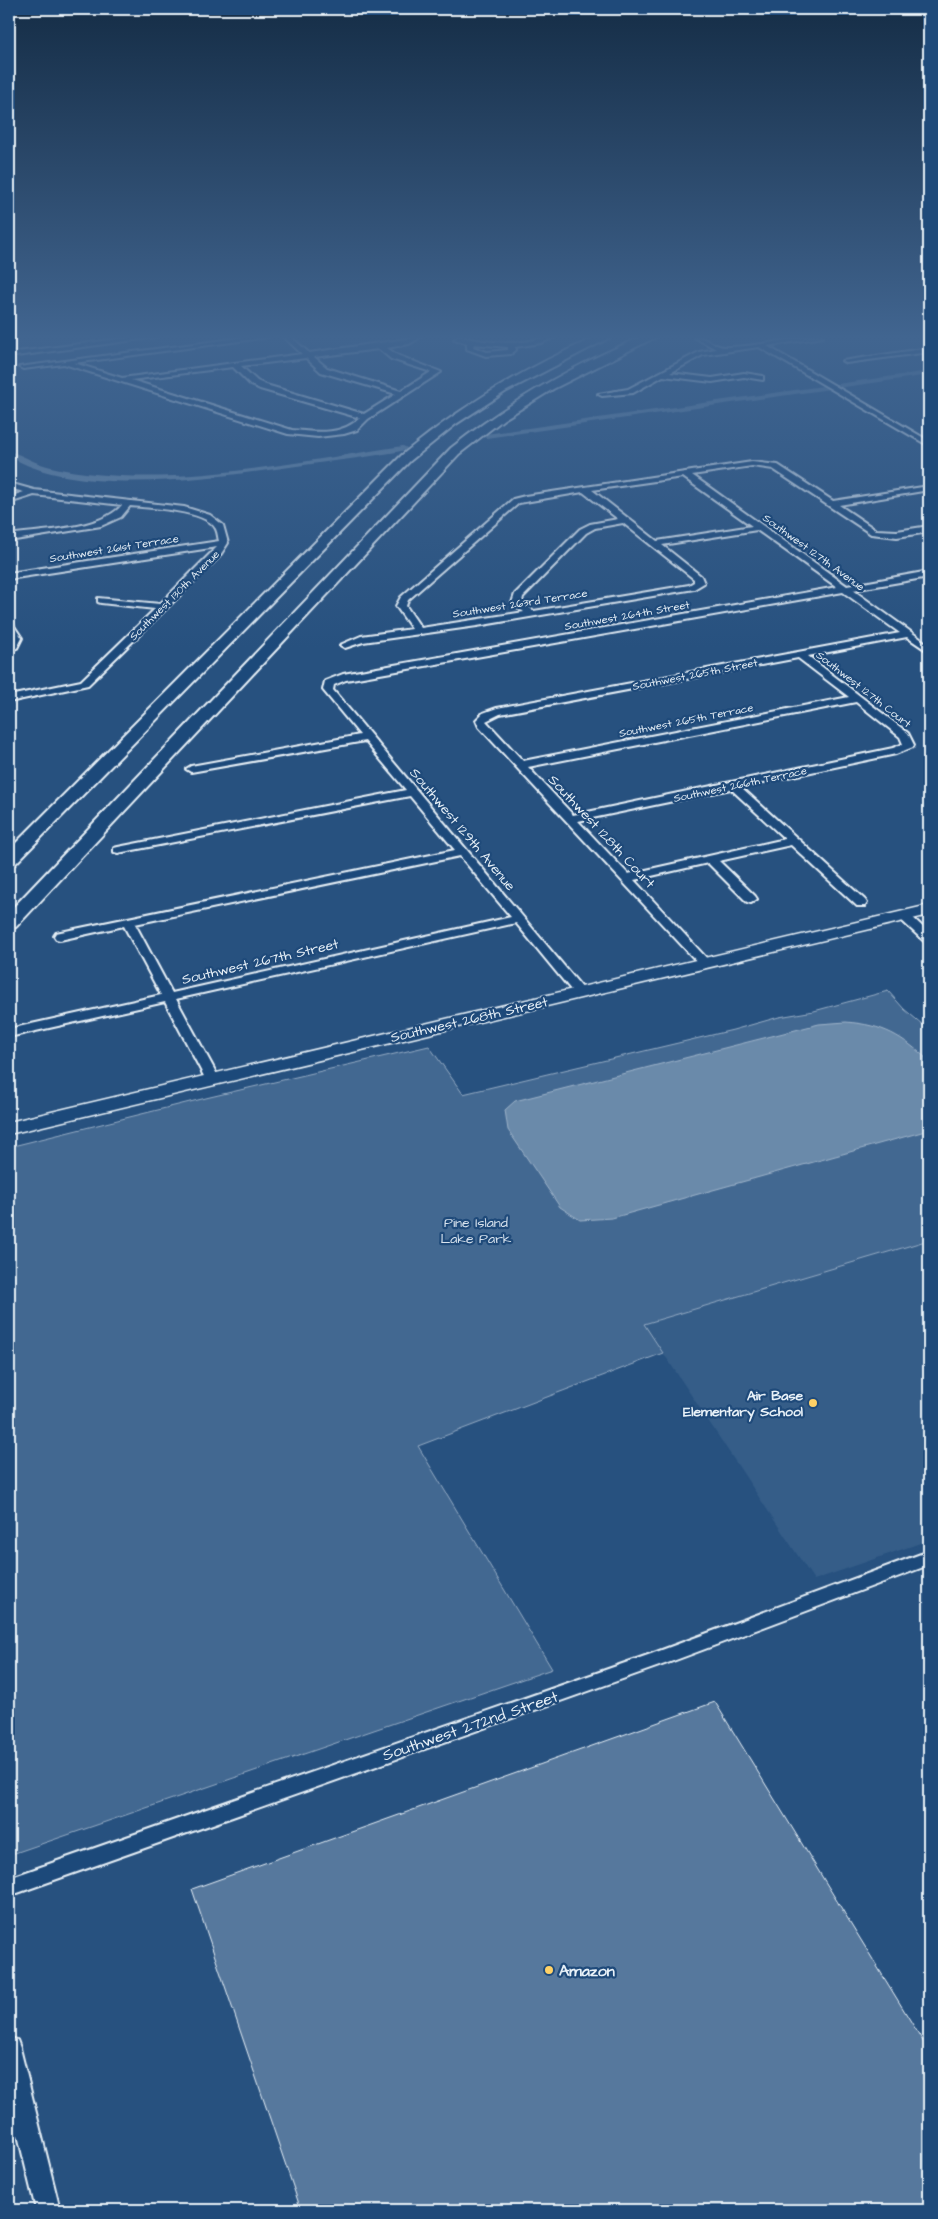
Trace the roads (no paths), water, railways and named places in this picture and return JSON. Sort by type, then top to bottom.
[{"type":"highway","points":[[9,860],[406,458],[427,441]]},
{"type":"highway","points":[[9,923],[455,451],[467,441]]},
{"type":"main road","name":"Southwest 268th Street","points":[[9,1128],[929,910]]},
{"type":"street","points":[[418,631],[401,606],[404,599],[516,501],[752,464],[766,464],[775,466],[874,532],[885,534],[929,529]]},
{"type":"street","name":"Southwest 127th Avenue","points":[[685,474],[929,649]]},
{"type":"street","name":"Southwest 130th Avenue","points":[[9,485],[33,492],[181,509],[207,517],[220,527],[224,543],[216,555],[164,607],[84,682],[9,699]]},
{"type":"street","points":[[832,504],[929,488]]},
{"type":"street","points":[[585,489],[656,544],[760,527]]},
{"type":"street","points":[[9,500],[33,492]]},
{"type":"street","points":[[9,538],[103,522],[118,515],[128,503]]},
{"type":"street","points":[[531,614],[517,603],[518,596],[583,531],[593,526],[625,520]]},
{"type":"street","name":"Southwest 261st Terrace","points":[[9,576],[224,543]]},
{"type":"street","name":"Southwest 263rd Terrace","points":[[345,645],[362,639],[531,614],[691,587],[699,583],[698,578],[656,544]]},
{"type":"street","name":"Southwest 264th Street","points":[[329,683],[344,677],[929,574]]},
{"type":"street","points":[[102,600],[164,607]]},
{"type":"street","points":[[9,625],[17,638],[11,647]]},
{"type":"street","name":"Southwest 265th Street","points":[[483,717],[497,711],[909,634]]},
{"type":"street","name":"Southwest 127th Court","points":[[800,654],[904,735],[909,745]]},
{"type":"street","name":"Southwest 129th Avenue","points":[[329,683],[328,690],[580,993]]},
{"type":"street","name":"Southwest 265th Terrace","points":[[520,765],[857,699]]},
{"type":"street","name":"Southwest 128th Court","points":[[483,717],[483,725],[705,963]]},
{"type":"street","points":[[191,769],[367,736]]},
{"type":"street","name":"Southwest 266th Terrace","points":[[570,819],[896,751],[909,745]]},
{"type":"street","points":[[733,785],[861,903]]},
{"type":"street","points":[[118,850],[413,792]]},
{"type":"street","points":[[625,878],[793,841]]},
{"type":"street","points":[[60,936],[463,852]]},
{"type":"street","points":[[710,859],[751,899]]},
{"type":"street","points":[[904,916],[929,939]]},
{"type":"street","name":"Southwest 267th Street","points":[[9,1033],[519,919]]},
{"type":"street","points":[[128,922],[213,1080]]},
{"type":"street","name":"Southwest 272nd Street","points":[[9,1887],[658,1660],[929,1558]]},
{"type":"street","points":[[9,2048],[18,2124],[48,2210]]},
{"type":"waterway","points":[[9,453],[32,464],[64,472],[99,477],[150,479],[227,473],[403,448]]},
{"type":"place","name":"Air Base Elementary School","points":[[813,1403]]},
{"type":"place","name":"Amazon","points":[[549,1970]]},
{"type":"park label","name":"Pine Island Lake Park","points":[[476,1230]]}]
